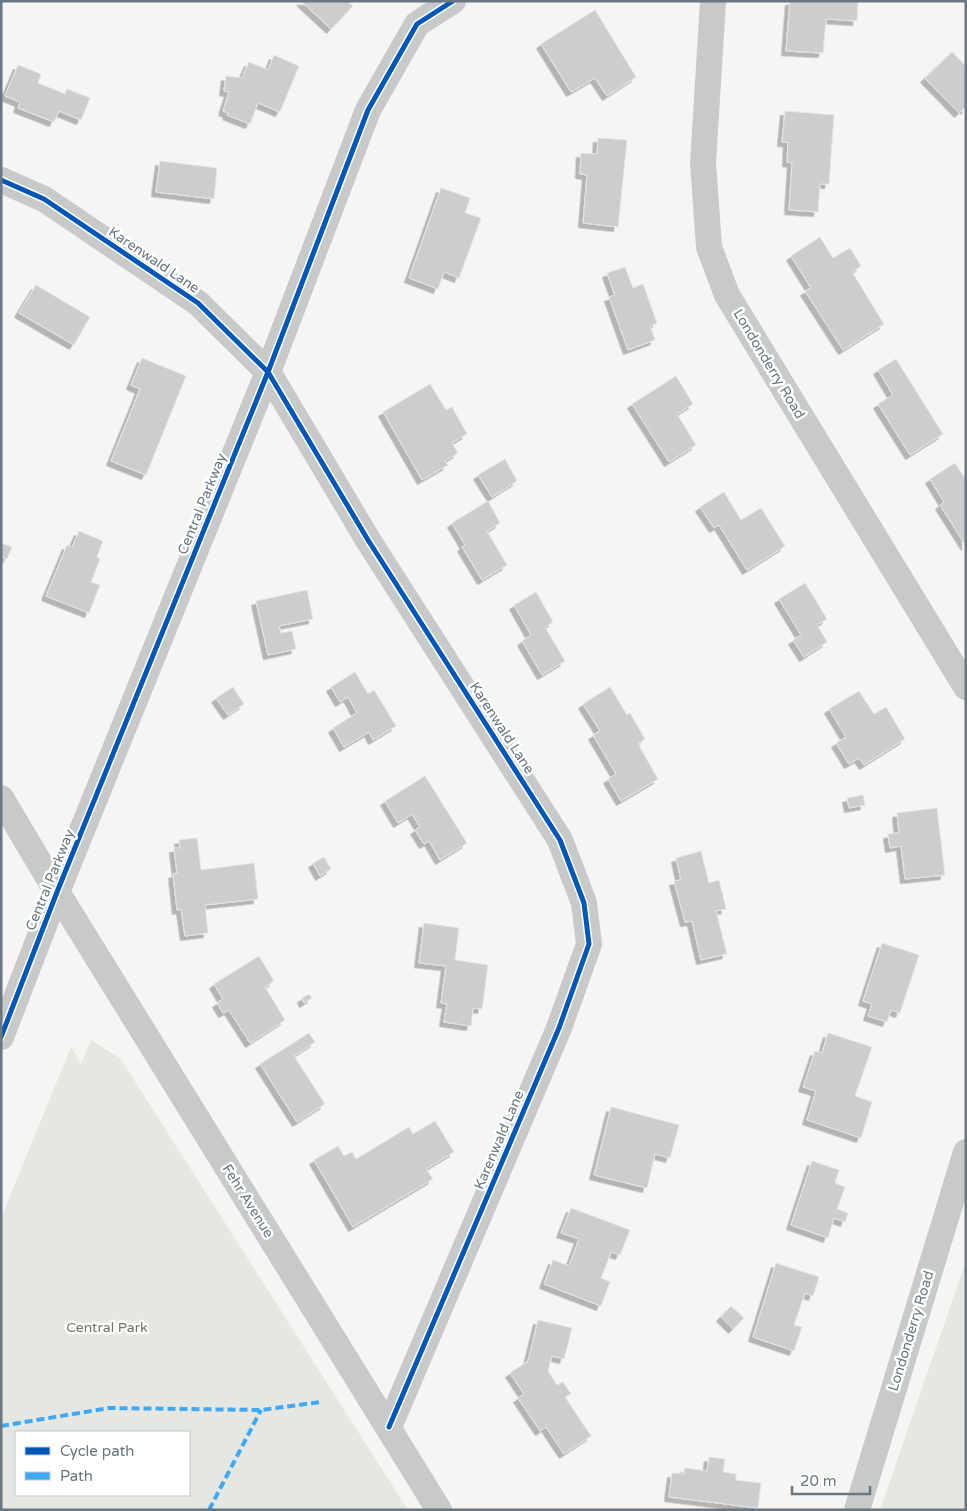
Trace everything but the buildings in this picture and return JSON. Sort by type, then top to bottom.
[{"type":"street","name":"Central Parkway","points":[[1,1037],[57,892],[268,372],[368,110],[417,24],[453,1]]},
{"type":"street","name":"Londonderry Road","points":[[713,1],[703,163],[709,247],[727,295],[966,687]]},
{"type":"street","name":"Karenwald Lane","points":[[1,180],[44,199],[198,303],[268,372],[368,540],[560,840],[584,903],[589,944],[559,1028],[389,1428]]},
{"type":"street","name":"Fehr Avenue","points":[[1,798],[438,1510]]},
{"type":"street","name":"Londonderry Road","points":[[857,1510],[966,1152]]},
{"type":"green space","name":"Central Park","points":[[91,1040],[120,1058],[408,1510],[1,1510],[1,1218],[71,1047],[81,1064]]},
{"type":"green space","points":[[966,1261],[966,1510],[880,1510]]},
{"type":"marked path","points":[[1,1426],[109,1408],[261,1410],[321,1402]]},
{"type":"marked path","points":[[209,1510],[261,1410]]},
{"type":"cycle path","points":[[1,1037],[57,892],[268,372],[368,110],[417,24],[453,1]]},
{"type":"cycle path","points":[[1,180],[44,199],[198,303],[268,372],[368,540],[560,840],[584,903],[589,944],[559,1028],[389,1427]]}]
